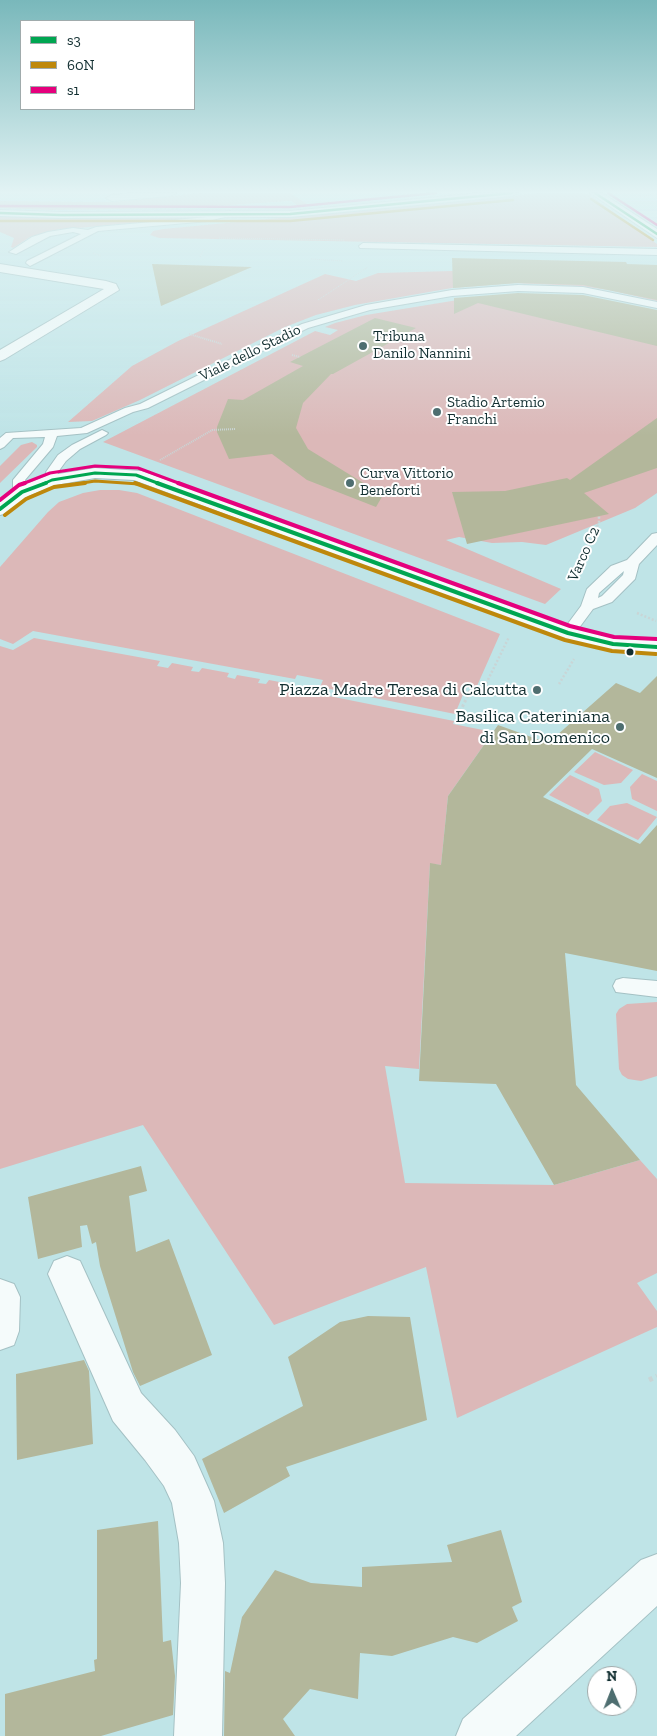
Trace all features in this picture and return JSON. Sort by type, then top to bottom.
[{"type":"street","points":[[0,356],[112,290],[111,287],[106,285],[35,274]]},
{"type":"street","points":[[0,509],[22,492],[52,480],[101,473],[142,477],[568,632],[613,644],[657,647]]},
{"type":"street","points":[[67,1274],[127,1407],[170,1458],[179,1471],[193,1501],[201,1543],[203,1582],[198,1736]]},
{"type":"street","points":[[480,1736],[657,1576]]},
{"type":"lane","name":"Viale dello Stadio","points":[[52,432],[83,431],[129,410],[144,406],[305,326],[369,308],[486,290],[545,288],[583,290],[657,305]]},
{"type":"lane","name":"Viale dello Stadio","points":[[52,480],[52,472],[72,449],[139,414],[144,406]]},
{"type":"lane","points":[[0,445],[10,435],[52,432],[49,445],[19,480],[19,487],[22,492]]},
{"type":"lane","points":[[568,632],[588,606],[606,599],[630,576],[632,562],[657,537]]},
{"type":"lane","points":[[623,986],[657,989]]},
{"type":"path","points":[[305,326],[296,319],[301,312],[358,274]]},
{"type":"path","points":[[157,461],[212,430],[235,429]]},
{"type":"path","name":"Varco C2","points":[[575,574],[599,522],[599,516]]},
{"type":"path","points":[[637,613],[657,621]]},
{"type":"path","points":[[486,719],[485,722],[458,716],[471,688],[483,690],[511,634]]},
{"type":"path","points":[[559,684],[576,656]]},
{"type":"path","points":[[649,1380],[657,1376]]},
{"type":"shaded area","points":[[325,274],[356,281],[375,274],[536,274],[657,284],[657,301],[609,290],[580,286],[514,283],[452,288],[355,305],[316,315],[285,327],[140,400],[92,421],[68,422],[132,366],[178,341]]},
{"type":"shaded area","name":"Stadio Artemio Franchi","points":[[476,297],[657,324],[657,493],[635,508],[546,545],[522,542],[492,543],[459,537],[446,540],[561,589],[545,604],[103,442],[315,331],[330,335],[338,330],[325,327],[335,323],[366,315]]},
{"type":"shaded area","points":[[32,442],[37,447],[0,483],[0,466],[21,445]]},
{"type":"shaded area","points":[[100,490],[119,490],[137,493],[500,634],[477,686],[467,685],[455,714],[320,687],[323,680],[297,675],[295,679],[33,631],[13,644],[0,639],[0,567],[59,502],[83,493]]},
{"type":"shaded area","points":[[34,638],[160,661],[157,666],[168,668],[172,663],[193,667],[191,671],[199,672],[202,668],[229,673],[227,677],[235,679],[237,675],[260,679],[258,683],[266,684],[269,680],[285,683],[284,687],[454,721],[453,724],[493,732],[448,796],[441,865],[430,864],[419,1069],[385,1066],[405,1183],[554,1185],[640,1160],[657,1179],[657,1273],[637,1283],[657,1311],[657,1327],[457,1418],[426,1267],[274,1325],[143,1125],[0,1169],[0,646],[13,650]]},
{"type":"shaded area","points":[[595,752],[633,770],[621,783],[604,785],[574,772]]},
{"type":"shaded area","points":[[642,774],[657,781],[657,811],[632,799],[630,787]]},
{"type":"shaded area","points":[[570,775],[599,789],[602,801],[588,815],[549,795]]},
{"type":"shaded area","points":[[627,803],[657,817],[638,840],[597,820],[610,806]]},
{"type":"shaded area","points":[[657,1002],[657,1076],[641,1081],[628,1079],[622,1075],[619,1069],[616,1014],[619,1009],[627,1004]]},
{"type":"building","points":[[154,274],[236,274],[161,306]]},
{"type":"building","points":[[453,274],[657,274],[657,300],[583,285],[518,283],[453,288]]},
{"type":"building","points":[[518,293],[583,295],[657,310],[657,346],[478,303],[454,314],[454,298]]},
{"type":"building","points":[[375,318],[416,328],[331,374],[303,403],[296,428],[308,449],[383,495],[376,507],[307,480],[272,454],[229,459],[217,432],[217,427],[228,399],[243,400],[303,366],[290,362]]},
{"type":"building","points":[[657,418],[657,468],[584,493],[609,514],[467,544],[452,492],[505,491],[567,478],[570,480]]},
{"type":"building","points":[[657,676],[657,778],[592,749],[543,797],[640,844],[657,825],[657,971],[565,953],[576,1085],[640,1160],[554,1185],[496,1084],[419,1081],[430,863],[441,865],[448,796],[498,725],[548,743],[616,683],[640,693]]},
{"type":"building","points":[[141,1166],[147,1191],[129,1196],[136,1252],[169,1239],[212,1355],[140,1386],[133,1372],[100,1266],[96,1242],[92,1244],[87,1225],[80,1226],[82,1247],[38,1259],[28,1197]]},
{"type":"building","points":[[368,1316],[410,1317],[427,1420],[286,1467],[290,1476],[224,1513],[202,1459],[303,1406],[288,1357],[340,1322]]},
{"type":"building","points":[[84,1360],[89,1371],[93,1444],[17,1460],[16,1374]]},
{"type":"building","points":[[158,1521],[163,1642],[171,1640],[175,1676],[173,1715],[101,1736],[5,1736],[5,1694],[95,1671],[94,1660],[97,1659],[97,1530]]},
{"type":"building","points":[[501,1530],[522,1602],[512,1607],[518,1621],[477,1643],[453,1637],[392,1656],[360,1653],[358,1699],[310,1689],[283,1719],[295,1736],[224,1736],[225,1671],[230,1673],[242,1617],[275,1570],[311,1583],[362,1587],[362,1567],[452,1562],[447,1545]]},
{"type":"transit line","name":"s1","points":[[0,500],[19,485],[50,473],[95,466],[138,468],[570,626],[614,637],[657,639]]},
{"type":"transit line","name":"s3","points":[[0,509],[22,492],[52,480],[95,473],[136,475],[568,633],[613,644],[657,647]]},
{"type":"transit line","name":"60N","points":[[5,515],[26,499],[54,487],[95,481],[134,482],[565,640],[612,651],[656,654]]},
{"type":"place","name":"Tribuna Danilo Nannini","points":[[363,346]]},
{"type":"place","name":"Stadio Artemio Franchi","points":[[437,412]]},
{"type":"place","name":"Curva Vittorio Beneforti","points":[[350,483]]},
{"type":"place","name":"Piazza Madre Teresa di Calcutta","points":[[537,690]]},
{"type":"place","name":"Basilica Cateriniana di San Domenico","points":[[620,727]]}]
